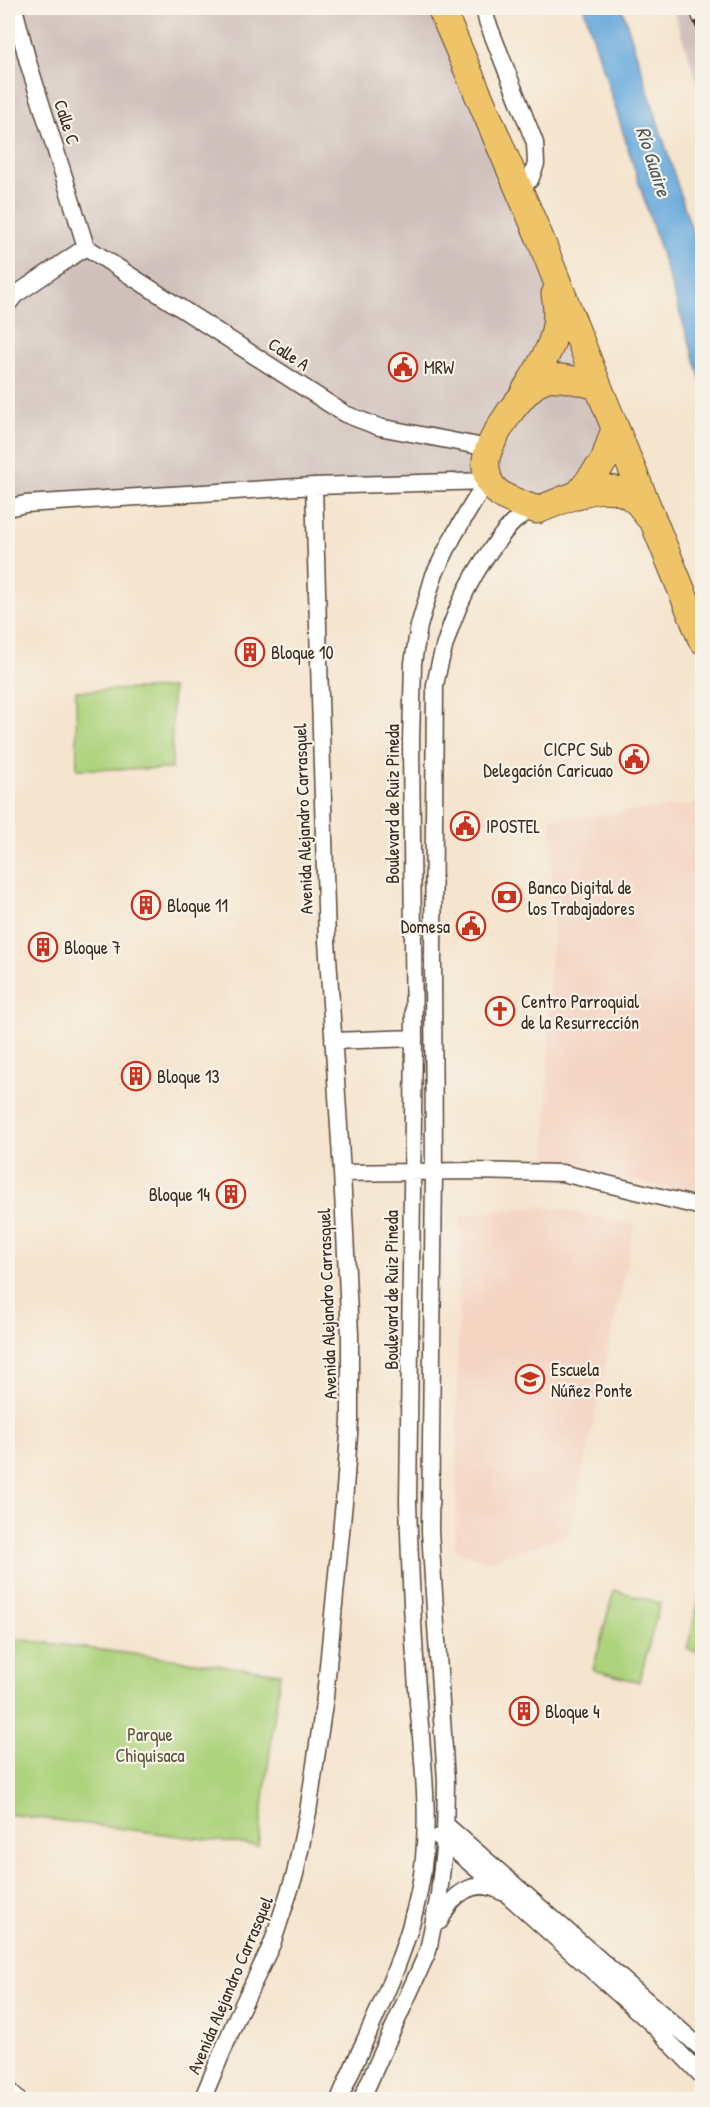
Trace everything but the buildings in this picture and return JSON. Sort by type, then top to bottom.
[{"type":"main road","points":[[441,8],[542,243],[615,429],[702,640]]},
{"type":"main road","points":[[542,243],[558,311],[555,336],[537,371],[489,448],[486,462],[489,482],[498,492],[537,510],[599,489],[618,490],[636,500],[658,529]]},
{"type":"main road","points":[[521,397],[539,381],[548,378],[598,386]]},
{"type":"main road","points":[[577,496],[604,461],[615,429]]},
{"type":"street","name":"Calle C","points":[[14,8],[28,62],[86,247]]},
{"type":"street","points":[[484,8],[535,143],[536,164],[530,180],[517,188]]},
{"type":"street","points":[[8,304],[15,294],[86,247]]},
{"type":"street","name":"Calle A","points":[[86,247],[345,414],[379,427],[489,448]]},
{"type":"street","points":[[8,508],[25,504],[314,486],[489,482]]},
{"type":"street","name":"Boulevard de Ruiz Pineda","points":[[339,2100],[389,1988],[409,1929],[419,1892],[427,1830],[411,1597],[408,1513],[414,1038],[412,663],[419,626],[434,575],[463,520],[489,482]]},
{"type":"street","name":"Avenida Alejandro Carrasquel","points":[[202,2100],[237,2017],[272,1944],[295,1874],[308,1812],[325,1697],[350,1421],[350,1334],[327,940],[322,812],[314,486]]},
{"type":"street","points":[[428,1951],[439,1894],[445,1833],[446,1781],[430,1531],[434,1172],[435,685],[441,656],[451,627],[474,574],[507,529],[520,516],[537,510]]},
{"type":"street","points":[[333,1041],[414,1038]]},
{"type":"street","points":[[342,1173],[562,1173],[702,1207]]},
{"type":"street","points":[[427,1830],[445,1833],[702,2049]]},
{"type":"street","points":[[445,1833],[510,1897],[652,2024],[702,2076]]},
{"type":"street","points":[[361,2100],[446,1906],[457,1894],[482,1886],[494,1888],[510,1897]]},
{"type":"street","points":[[8,2089],[18,2100]]},
{"type":"shaded area","points":[[8,8],[441,8],[615,429],[557,503],[489,481],[8,508]]},
{"type":"shaded area","points":[[672,8],[702,8],[702,97],[691,63]]},
{"type":"shaded area","points":[[702,803],[702,1195],[546,1163],[550,960],[553,941],[551,818],[610,814]]},
{"type":"shaded area","name":"Escuela Núñez Ponte","points":[[542,1206],[635,1224],[570,1534],[487,1561],[455,1550],[460,1215]]},
{"type":"green space","points":[[172,688],[172,769],[77,769],[76,691]]},
{"type":"green space","points":[[614,1590],[660,1603],[639,1682],[593,1670]]},
{"type":"green space","points":[[700,1596],[702,1597],[702,1653],[687,1649]]},
{"type":"green space","name":"Parque Chiquisaca","points":[[8,1638],[280,1673],[258,1846],[8,1814]]},
{"type":"water","name":"Río Guaire","points":[[584,8],[622,8],[702,263],[702,383]]},
{"type":"railway","points":[[691,8],[702,34]]},
{"type":"place","name":"MRW","points":[[403,367]]},
{"type":"place","name":"Bloque 10","points":[[250,652]]},
{"type":"place","name":"CICPC Sub Delegación Caricuao","points":[[634,759]]},
{"type":"place","name":"IPOSTEL","points":[[465,826]]},
{"type":"place","name":"Banco Digital de los Trabajadores","points":[[507,897]]},
{"type":"place","name":"Bloque 11","points":[[146,905]]},
{"type":"place","name":"Domesa","points":[[471,926]]},
{"type":"place","name":"Bloque 7","points":[[43,947]]},
{"type":"place","name":"Centro Parroquial de la Resurrección","points":[[500,1011]]},
{"type":"place","name":"Bloque 13","points":[[136,1076]]},
{"type":"place","name":"Bloque 14","points":[[231,1194]]},
{"type":"place","name":"Escuela Núñez Ponte","points":[[530,1379]]},
{"type":"place","name":"Bloque 4","points":[[524,1711]]}]
